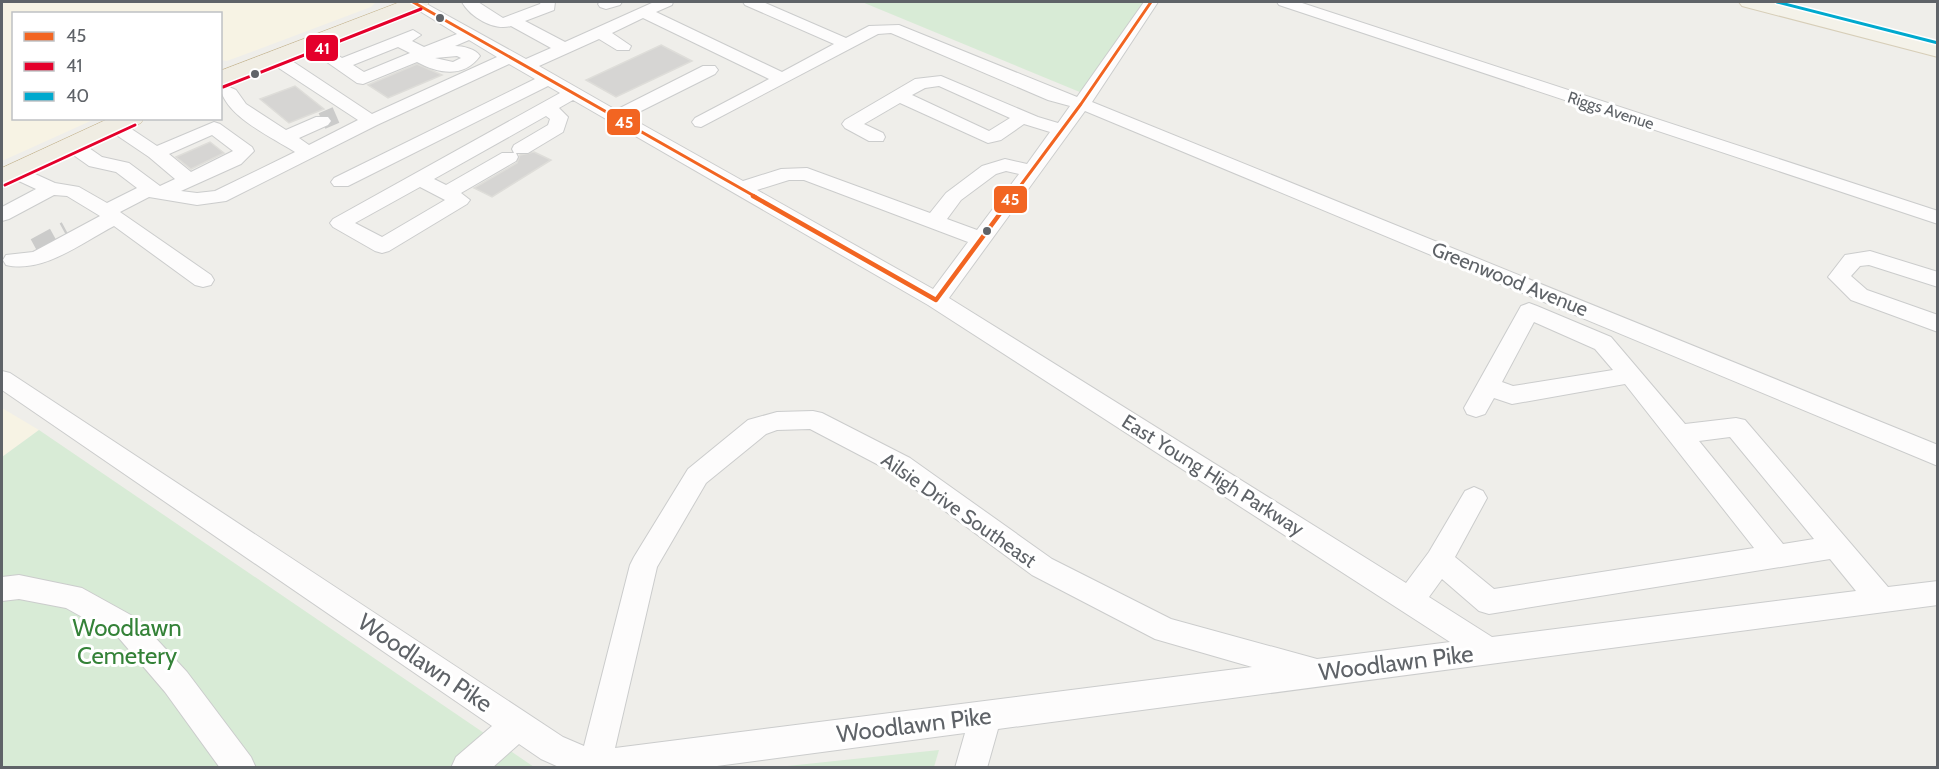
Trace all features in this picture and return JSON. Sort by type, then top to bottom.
[{"type":"highway","points":[[222,79],[415,2]]},
{"type":"highway","points":[[8,175],[123,122]]},
{"type":"main road","points":[[1749,2],[1938,51]]},
{"type":"street","name":"East Young High Parkway","points":[[415,2],[936,300],[1489,651]]},
{"type":"street","points":[[471,3],[483,5],[498,17],[506,17],[527,13],[536,8],[537,4],[534,2]]},
{"type":"street","points":[[471,3],[495,22],[514,21],[548,7],[548,2]]},
{"type":"street","points":[[72,145],[96,162],[122,167],[154,191],[197,200],[219,197],[371,121],[518,61],[565,49],[666,2]]},
{"type":"street","points":[[751,2],[847,44]]},
{"type":"street","points":[[936,300],[1081,104],[1150,2]]},
{"type":"street","name":"Riggs Avenue","points":[[1285,2],[1938,218]]},
{"type":"street","points":[[643,12],[783,79]]},
{"type":"street","points":[[514,21],[565,49]]},
{"type":"street","name":"Greenwood Avenue","points":[[847,44],[875,29],[893,28],[1054,96],[1081,104],[1608,332],[1938,456]]},
{"type":"street","points":[[600,33],[623,46]]},
{"type":"street","points":[[309,44],[363,79],[470,34]]},
{"type":"street","points":[[341,64],[407,38],[426,53]]},
{"type":"street","points":[[701,122],[847,44]]},
{"type":"street","points":[[274,57],[336,115],[371,121]]},
{"type":"street","points":[[616,117],[709,70]]},
{"type":"street","points":[[340,182],[549,79]]},
{"type":"street","points":[[876,137],[851,124],[921,83],[941,81],[1023,117],[1062,130]]},
{"type":"street","points":[[222,89],[230,94],[239,108],[308,152]]},
{"type":"street","points":[[420,179],[460,200],[382,246],[340,223],[573,93]]},
{"type":"street","points":[[899,96],[988,137],[994,136],[1023,117]]},
{"type":"street","points":[[447,193],[557,128],[559,117],[547,108]]},
{"type":"street","points":[[286,137],[336,115]]},
{"type":"street","points":[[123,122],[188,180]]},
{"type":"street","points":[[8,262],[38,258],[110,214],[154,191],[188,180],[234,160],[245,151],[214,128],[156,153]]},
{"type":"street","points":[[933,222],[948,207],[953,197],[989,170],[1005,165],[1031,171]]},
{"type":"street","points":[[742,189],[776,175],[807,174],[843,185],[981,239]]},
{"type":"street","points":[[8,175],[51,189],[72,190],[203,280]]},
{"type":"street","points":[[2,214],[51,189]]},
{"type":"street","points":[[68,232],[110,214]]},
{"type":"street","points":[[8,262],[36,249]]},
{"type":"street","points":[[1938,280],[1870,258],[1853,260],[1839,277],[1859,295],[1938,324]]},
{"type":"street","points":[[1476,408],[1529,311],[1608,332],[1630,375],[1777,557]]},
{"type":"street","points":[[1488,386],[1512,395],[1630,375]]},
{"type":"street","name":"Woodlawn Pike","points":[[2,379],[552,748],[594,767],[1938,593]]},
{"type":"street","name":"Ailsie Drive Southeast","points":[[594,767],[644,565],[697,476],[757,427],[777,421],[813,420],[901,465],[1042,567],[1165,630],[1321,673]]},
{"type":"street","points":[[1679,434],[1736,427],[1881,600]]},
{"type":"street","points":[[1410,601],[1439,560],[1474,498]]},
{"type":"street","points":[[1439,560],[1489,602],[1837,547]]},
{"type":"street","points":[[2,589],[19,587],[72,597],[128,628],[176,682],[240,768]]},
{"type":"street","points":[[971,768],[986,716]]},
{"type":"street","points":[[467,768],[517,725]]},
{"type":"shaded area","points":[[2,2],[375,2],[371,7],[227,61],[222,60],[222,12],[12,12],[12,120],[93,120],[2,161]]},
{"type":"shaded area","points":[[2,408],[39,430],[2,457]]},
{"type":"green space","points":[[862,2],[1151,2],[1087,95]]},
{"type":"green space","name":"Woodlawn Cemetery","points":[[39,430],[534,767],[2,767],[2,457]]},
{"type":"green space","points":[[939,750],[934,767],[778,767]]},
{"type":"building","points":[[661,45],[692,61],[616,97],[586,80]]},
{"type":"building","points":[[417,64],[442,75],[388,98],[368,85]]},
{"type":"building","points":[[295,86],[324,109],[289,123],[260,99]]},
{"type":"building","points":[[210,142],[224,153],[191,169],[176,157]]},
{"type":"building","points":[[534,152],[551,160],[492,197],[474,188],[517,163],[520,155]]},
{"type":"tunnel","points":[[322,121],[336,115]]},
{"type":"tunnel","points":[[36,249],[67,232]]},
{"type":"transit line","name":"45","points":[[413,2],[936,300],[1081,104],[1151,2]]},
{"type":"transit line","name":"40","points":[[1777,2],[1938,43]]},
{"type":"transit line","name":"41","points":[[223,87],[421,9]]},
{"type":"transit line","name":"41","points":[[5,185],[135,125]]}]
